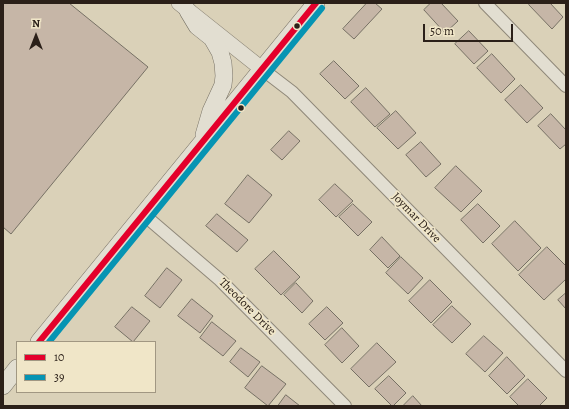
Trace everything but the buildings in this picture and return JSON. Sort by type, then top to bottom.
[{"type":"main road","points":[[39,341],[316,3]]},
{"type":"main road","points":[[184,7],[197,26],[212,38],[220,52],[223,62],[223,86],[211,111],[202,142]]},
{"type":"main road","points":[[3,386],[16,369]]},
{"type":"street","points":[[485,3],[566,86]]},
{"type":"street","points":[[184,7],[262,68]]},
{"type":"street","name":"Joymar Drive","points":[[262,68],[292,92],[566,371]]},
{"type":"street","name":"Theodore Drive","points":[[143,214],[220,280],[345,406]]},
{"type":"transit line","name":"10","points":[[40,341],[316,3]]},
{"type":"transit line","name":"39","points":[[50,341],[322,8]]}]
